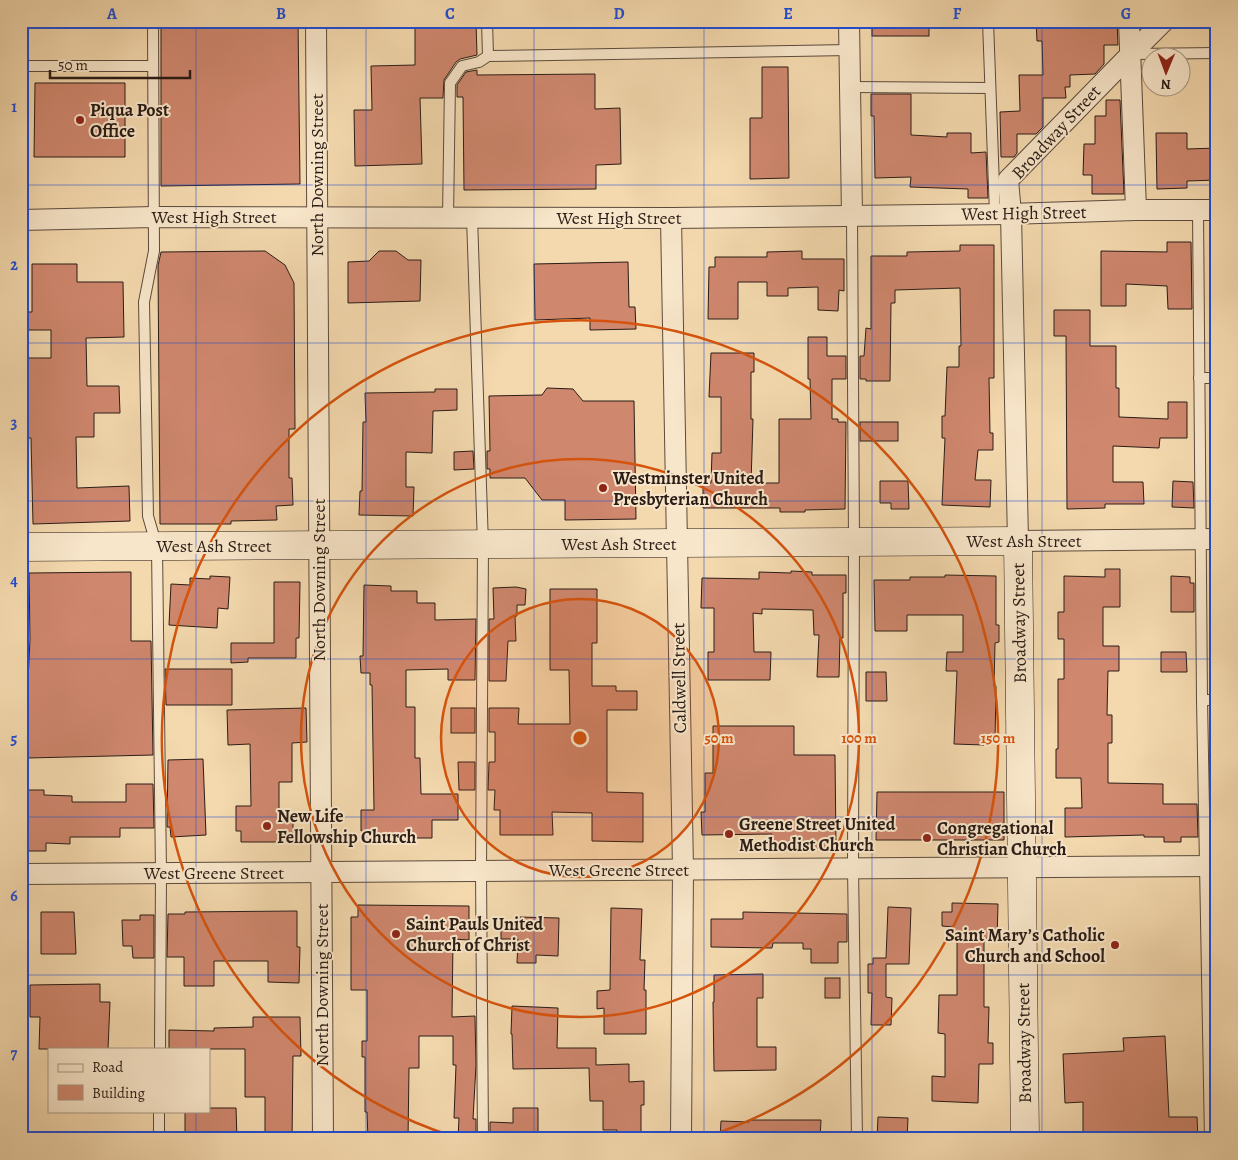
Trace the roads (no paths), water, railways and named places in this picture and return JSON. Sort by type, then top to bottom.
[{"type":"street","name":"North Downing Street","points":[[316,21],[323,1139]]},
{"type":"street","points":[[849,21],[852,216]]},
{"type":"street","points":[[1129,21],[1136,210]]},
{"type":"street","name":"Broadway Street","points":[[1025,1139],[1018,541],[1003,214],[1008,180],[1164,21]]},
{"type":"street","name":"West High Street","points":[[21,220],[154,217],[671,218],[1208,210]]},
{"type":"street","name":"Caldwell Street","points":[[671,218],[683,870],[681,1139]]},
{"type":"street","name":"West Ash Street","points":[[21,547],[1209,540]]},
{"type":"street","name":"West Greene Street","points":[[21,874],[1211,866]]},
{"type":"lane","points":[[153,21],[154,251],[144,302],[148,516],[157,547],[161,873],[160,1048]]},
{"type":"lane","points":[[487,21],[488,56]]},
{"type":"lane","points":[[988,21],[990,88],[1003,214]]},
{"type":"lane","points":[[448,217],[450,83],[462,66],[479,62],[488,56],[850,50]]},
{"type":"lane","points":[[1131,54],[1217,53]]},
{"type":"lane","points":[[21,66],[153,66]]},
{"type":"lane","points":[[850,87],[990,88]]},
{"type":"lane","points":[[1208,210],[1199,378],[1209,540],[1202,700],[1211,866],[1210,1139]]},
{"type":"lane","points":[[852,216],[854,541],[853,868],[857,1139]]},
{"type":"lane","points":[[472,217],[483,545],[481,871],[483,1139]]},
{"type":"lane","points":[[1199,378],[1217,378]]},
{"type":"lane","points":[[1202,700],[1217,700]]},
{"type":"lane","points":[[159,1112],[159,1139]]},
{"type":"place","name":"Piqua Post Office","points":[[80,120]]},
{"type":"place","name":"Westminster United Presbyterian Church","points":[[603,488]]},
{"type":"place","name":"New Life Fellowship Church","points":[[267,826]]},
{"type":"place","name":"Greene Street United Methodist Church","points":[[729,834]]},
{"type":"place","name":"Congregational Christian Church","points":[[927,838]]},
{"type":"place","name":"Saint Pauls United Church of Christ","points":[[396,934]]},
{"type":"place","name":"Saint Mary’s Catholic Church and School","points":[[1115,945]]}]
